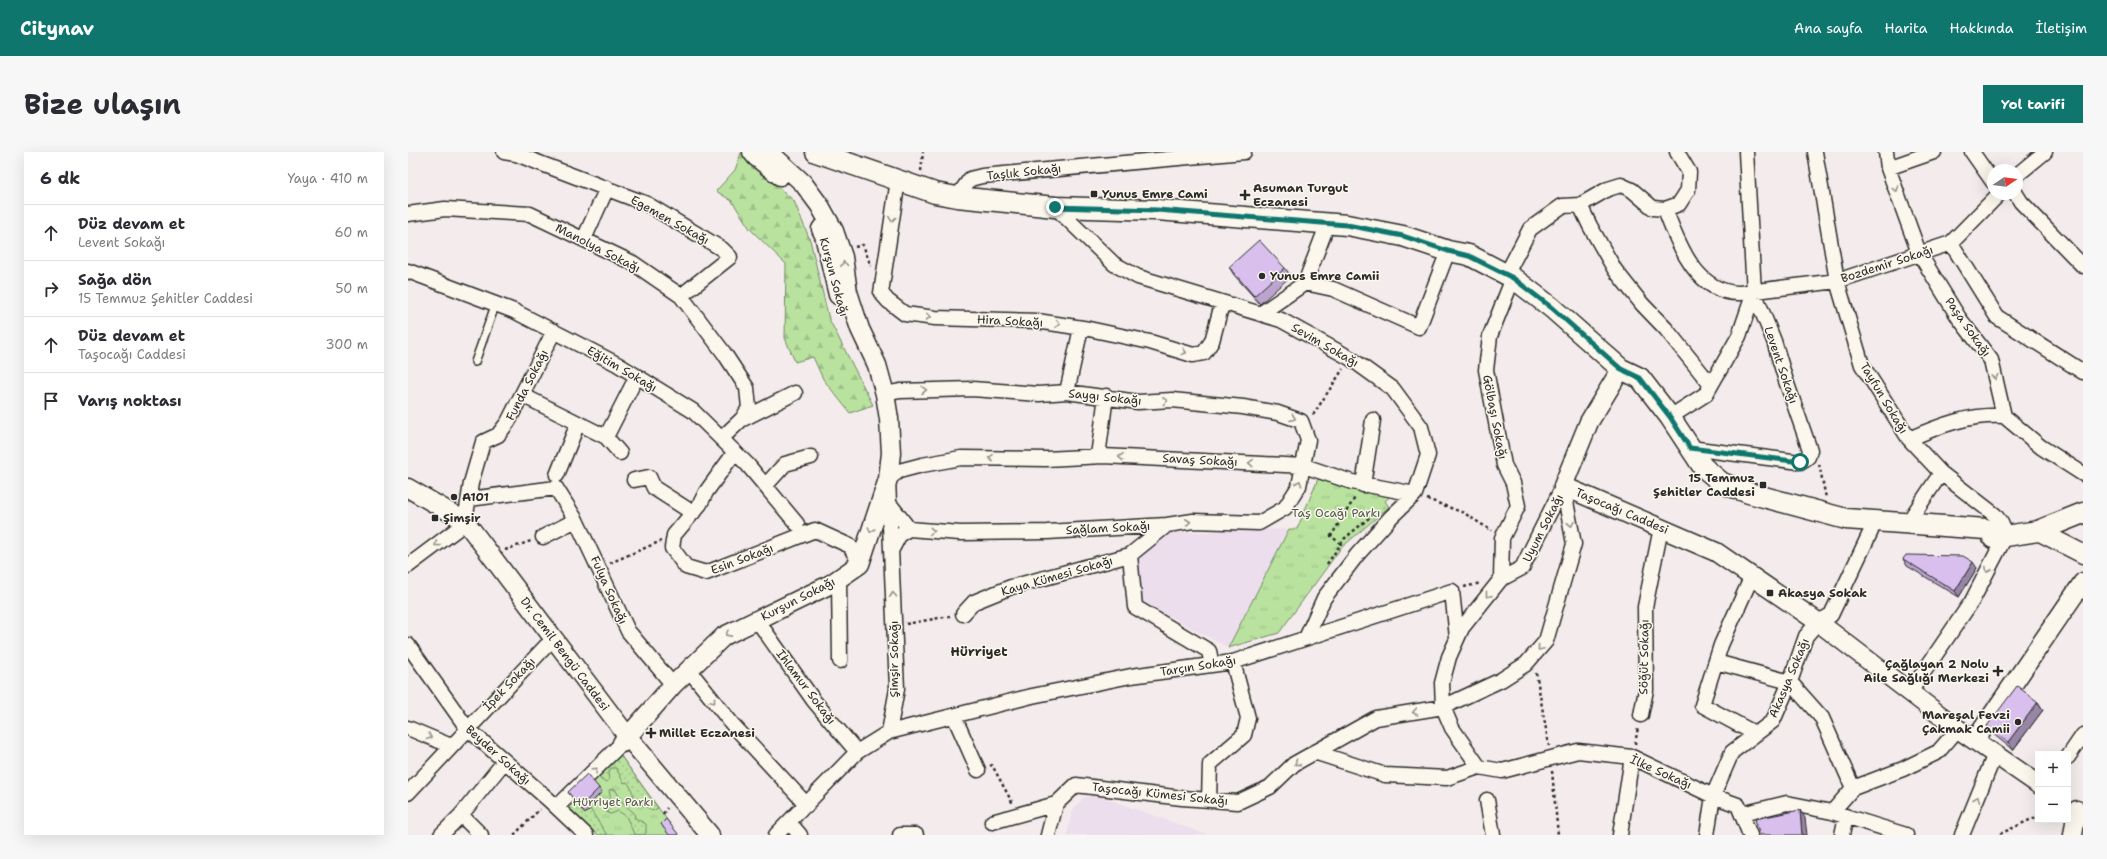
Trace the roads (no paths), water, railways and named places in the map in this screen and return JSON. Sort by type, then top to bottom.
[{"type":"main road","points":[[816,152],[898,180],[957,197],[1055,207],[1157,210],[1347,225],[1403,236],[1448,251],[1469,256],[1509,276],[1552,308],[1621,369],[1640,378],[1670,417],[1703,467],[1722,483],[1749,493],[1846,519],[1986,530],[2006,535]]},
{"type":"main road","points":[[1621,369],[1629,384],[1662,426],[1694,476],[1714,492],[1741,502],[1830,526],[1936,538],[1984,540],[2006,535],[2038,531],[2083,513]]},
{"type":"street","name":"Egemen Sokağı","points":[[504,152],[516,154],[647,204],[722,249],[730,257],[682,296]]},
{"type":"street","name":"Kurşun Sokağı","points":[[752,152],[756,157],[779,175],[804,203],[824,235],[845,320],[864,362],[886,394]]},
{"type":"street","name":"Kurşun Sokağı","points":[[625,740],[673,685],[724,636],[839,579],[860,564],[888,479],[891,453],[886,394],[876,365],[860,329],[848,292],[843,257],[834,231],[820,206],[803,183],[769,152]]},
{"type":"street","name":"Taşlık Sokağı","points":[[957,197],[970,179],[982,176],[1244,152]]},
{"type":"street","points":[[1677,152],[1689,172],[1688,190],[1679,204],[1665,209],[1654,208],[1632,190],[1621,185],[1608,189],[1580,205],[1614,270],[1642,304],[1666,329],[1711,385]]},
{"type":"street","name":"Levent Sokağı","points":[[1690,448],[1800,462],[1808,458],[1810,450],[1786,382],[1774,341],[1754,292],[1746,152]]},
{"type":"street","name":"Tayfun Sokağı","points":[[1815,152],[1837,281],[1862,364],[1909,439],[1941,473],[1995,515],[2001,523],[2006,535]]},
{"type":"street","name":"Paşa Sokağı","points":[[1886,152],[1888,168],[1919,253],[1959,318],[1991,360],[2004,416]]},
{"type":"street","points":[[1888,168],[1934,152]]},
{"type":"street","points":[[1972,152],[1987,173]]},
{"type":"street","points":[[2023,170],[2045,152]]},
{"type":"street","name":"Hira Sokağı","points":[[898,180],[881,293],[888,301],[905,314],[935,318],[1037,321],[1150,342],[1193,355],[1204,354],[1212,341],[1222,304]]},
{"type":"street","points":[[584,239],[607,188]]},
{"type":"street","name":"Bozdemir Sokağı","points":[[1665,209],[1684,254],[1700,276],[1714,287],[1729,293],[1754,292],[1837,281],[1951,243],[1994,200]]},
{"type":"street","points":[[2020,200],[2083,266]]},
{"type":"street","name":"Gölbaşı Sokağı","points":[[1501,579],[1502,538],[1518,506],[1513,483],[1504,465],[1486,370],[1490,336],[1509,276],[1530,229],[1562,206],[1580,205]]},
{"type":"street","name":"Sevim Sokağı","points":[[1055,207],[1114,264],[1138,277],[1222,304],[1281,320],[1350,358],[1393,389],[1421,427],[1428,455],[1415,494],[1391,517],[1357,555],[1324,598],[1306,638]]},
{"type":"street","name":"Manolya Sokağı","points":[[408,214],[446,209],[530,214],[633,263],[682,296],[724,353],[747,388],[749,408],[742,420],[722,438]]},
{"type":"street","points":[[1260,314],[1305,283],[1328,223]]},
{"type":"street","points":[[1951,243],[1997,317],[2083,372]]},
{"type":"street","points":[[1305,283],[1333,289],[1386,310],[1419,327],[1448,251]]},
{"type":"street","name":"Eğitim Sokağı","points":[[408,271],[496,303],[554,331],[617,364],[693,411],[722,438],[766,485],[797,524]]},
{"type":"street","points":[[1670,417],[1706,394],[1739,336],[1754,292]]},
{"type":"street","points":[[1067,392],[1081,328]]},
{"type":"street","name":"Funda Sokağı","points":[[460,525],[469,499],[483,442],[498,435],[508,422],[554,331]]},
{"type":"street","name":"Taşocağı Caddesi","points":[[1621,369],[1589,422],[1564,486],[1716,552],[1818,622],[1958,729],[2035,782]]},
{"type":"street","points":[[606,437],[637,376]]},
{"type":"street","name":"Saygı Sokağı","points":[[886,394],[900,391],[972,389],[1039,394],[1067,392],[1106,396],[1138,402],[1198,402],[1278,412],[1300,421],[1308,440],[1304,466]]},
{"type":"street","points":[[742,420],[795,393]]},
{"type":"street","points":[[522,395],[606,437],[620,453]]},
{"type":"street","points":[[1098,456],[1106,396]]},
{"type":"street","points":[[1909,439],[1948,422],[1963,418],[1979,416],[2004,416],[2041,447],[2083,474]]},
{"type":"street","points":[[1363,485],[1373,420]]},
{"type":"street","points":[[469,499],[556,482],[578,423]]},
{"type":"street","points":[[634,480],[649,477],[654,488],[693,513],[735,452]]},
{"type":"street","name":"Savaş Sokağı","points":[[888,479],[899,471],[961,458],[1046,459],[1098,456],[1304,466],[1363,485],[1415,494]]},
{"type":"street","points":[[766,485],[785,464],[810,457]]},
{"type":"street","name":"Sağlam Sokağı","points":[[909,529],[960,533],[1047,532],[1167,525],[1193,522],[1259,523],[1285,508],[1299,486],[1304,466]]},
{"type":"street","points":[[1907,524],[1941,473]]},
{"type":"street","name":"Şimşir Sokağı","points":[[888,479],[897,690],[889,732]]},
{"type":"street","name":"Fulya Sokağı","points":[[556,482],[600,568],[628,631],[673,685]]},
{"type":"street","name":"Uyum Sokağı","points":[[1443,707],[1442,683],[1449,657],[1462,628],[1501,579],[1522,568],[1564,486]]},
{"type":"street","name":"Taşocağı Kümesi Sokağı","points":[[1056,804],[1076,785],[1238,802],[1270,787],[1294,764],[1376,718],[1443,707],[1501,680],[1526,664],[1546,641],[1574,544],[1564,486]]},
{"type":"street","name":"Dr. Cemil Bengü Caddesi","points":[[408,488],[460,525],[490,555],[549,642]]},
{"type":"street","name":"Dr. Cemil Bengü Caddesi","points":[[408,501],[460,525],[625,740],[695,835]]},
{"type":"street","points":[[889,503],[909,529],[900,534],[890,551]]},
{"type":"street","name":"Esin Sokağı","points":[[693,513],[674,535],[672,548],[686,567],[706,573],[816,530],[850,546],[860,564]]},
{"type":"street","points":[[543,537],[576,520]]},
{"type":"street","points":[[408,566],[460,525]]},
{"type":"street","points":[[1167,525],[1130,554],[1135,607],[1208,651],[1212,665]]},
{"type":"street","name":"Söğüt Sokağı","points":[[1641,715],[1646,690],[1645,607],[1661,528]]},
{"type":"street","name":"Akasya Sokağı","points":[[1707,835],[1713,796],[1732,752],[1773,721],[1790,682],[1806,636],[1818,622],[1831,615],[1871,531]]},
{"type":"street","points":[[2038,531],[2083,554]]},
{"type":"street","points":[[1910,692],[1972,601],[2006,535]]},
{"type":"street","name":"Kaya Kümesi Sokağı","points":[[963,614],[974,602],[1011,587],[1130,554]]},
{"type":"street","points":[[1752,576],[1721,645],[1702,705],[1756,734]]},
{"type":"street","points":[[839,579],[840,661]]},
{"type":"street","points":[[1975,740],[2083,582]]},
{"type":"street","name":"Tarçın Sokağı","points":[[889,732],[1032,696],[1108,681],[1233,662],[1452,591],[1457,638]]},
{"type":"street","name":"Ihlamur Sokağı","points":[[757,620],[814,701],[857,752]]},
{"type":"street","name":"İpek Sokağı","points":[[408,793],[467,728],[549,642]]},
{"type":"street","name":"Beyder Sokağı","points":[[408,645],[467,728],[586,835]]},
{"type":"street","points":[[1209,800],[1210,764],[1244,735],[1248,718],[1233,662]]},
{"type":"street","points":[[1716,662],[1790,682],[1822,718],[1853,788]]},
{"type":"street","points":[[689,670],[732,726],[807,805]]},
{"type":"street","points":[[1314,752],[1384,775],[1447,778],[1479,767],[1452,728],[1443,707]]},
{"type":"street","points":[[954,716],[978,770]]},
{"type":"street","points":[[408,728],[451,746]]},
{"type":"street","points":[[1832,812],[1853,788],[1903,769],[1938,752],[1958,729]]},
{"type":"street","points":[[776,835],[807,805],[857,752],[889,732]]},
{"type":"street","points":[[2071,753],[2083,735]]},
{"type":"street","points":[[553,804],[625,740]]},
{"type":"street","name":"Dr. Cemil Bengü Caddesi","points":[[625,740],[710,835]]},
{"type":"street","name":"İlke Sokağı","points":[[1479,767],[1502,771],[1578,751],[1632,757],[1713,796],[1738,806],[1750,835]]},
{"type":"street","points":[[1962,835],[1995,754]]},
{"type":"street","points":[[1620,835],[1632,757]]},
{"type":"street","points":[[441,835],[460,815],[504,762]]},
{"type":"street","points":[[1487,800],[1493,835]]},
{"type":"street","points":[[1742,814],[1787,803],[1832,812],[1906,835]]},
{"type":"street","points":[[992,822],[1056,804]]},
{"type":"street","points":[[1048,835],[1056,804]]},
{"type":"street","points":[[2073,835],[2076,809]]},
{"type":"street","points":[[460,815],[481,835]]},
{"type":"street","points":[[1842,835],[1846,816]]},
{"type":"street","points":[[789,822],[800,835]]},
{"type":"street","points":[[900,835],[916,835]]},
{"type":"lane","points":[[475,362],[496,303]]},
{"type":"place","name":"Yunus Emre Cami","points":[[1094,194]]},
{"type":"place","name":"Asuman Turgut Eczanesi","points":[[1245,195]]},
{"type":"place","name":"Yunus Emre Camii","points":[[1262,276]]},
{"type":"place","name":"15 Temmuz Şehitler Caddesi","points":[[1763,485]]},
{"type":"place","name":"A101","points":[[454,497]]},
{"type":"place","name":"Şimşir","points":[[435,518]]},
{"type":"place","name":"Akasya Sokak","points":[[1770,593]]},
{"type":"place","name":"Çağlayan 2 Nolu Aile Sağlığı Merkezi","points":[[1998,671]]},
{"type":"place","name":"Mareşal Fevzi Çakmak Camii","points":[[2018,722]]},
{"type":"place","name":"Millet Eczanesi","points":[[651,733]]},
{"type":"district","name":"Hürriyet","points":[[979,651]]},
{"type":"park label","name":"Taş Ocağı Parkı","points":[[1336,513]]},
{"type":"park label","name":"Hürriyet Parkı","points":[[613,802]]}]
